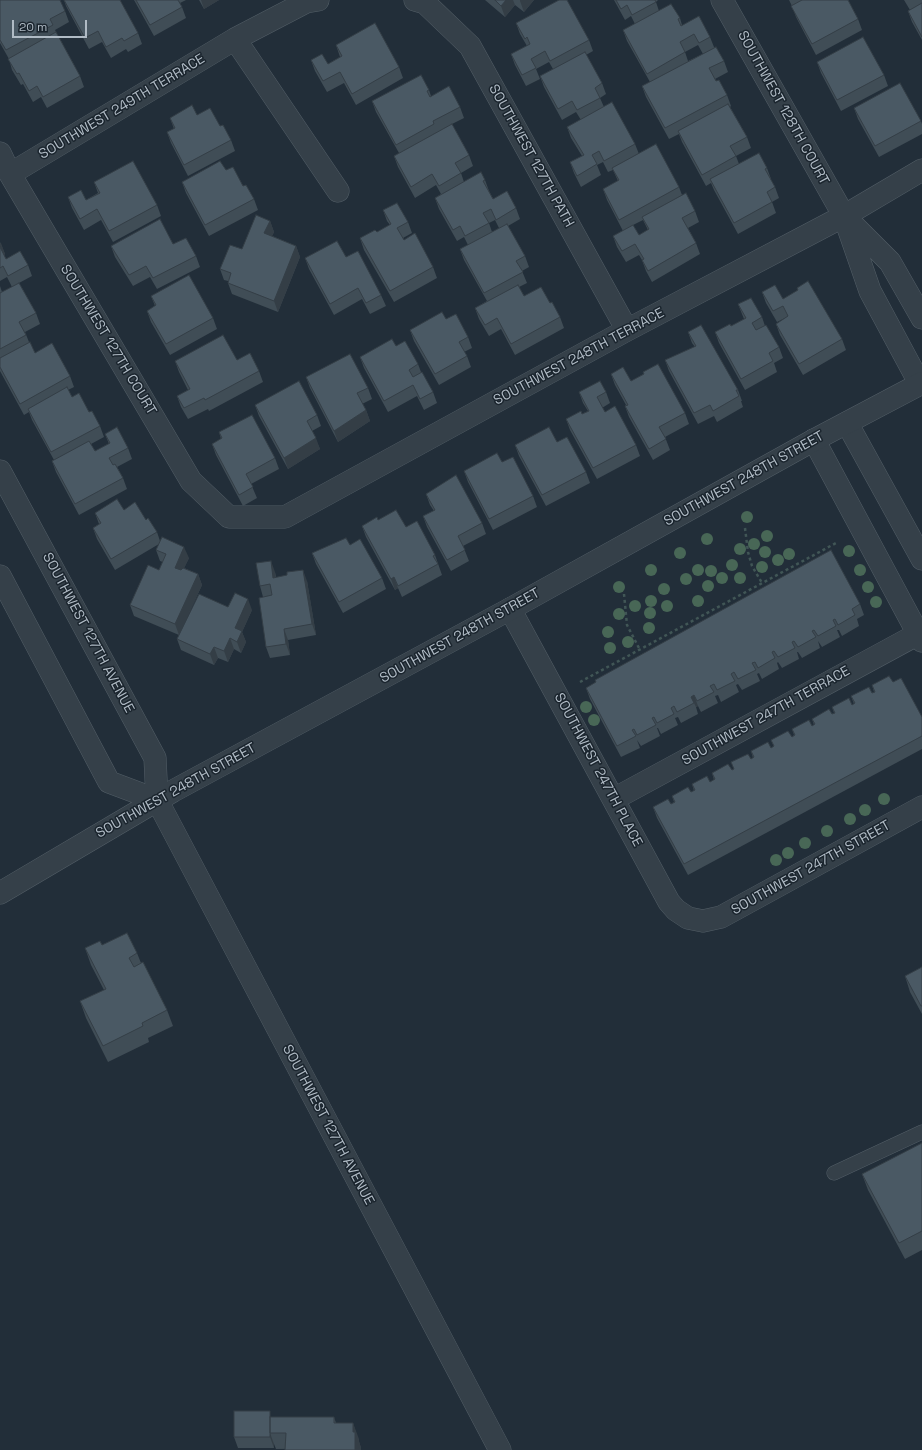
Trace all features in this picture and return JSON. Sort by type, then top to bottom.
[{"type":"street","points":[[318,0],[306,2],[235,39],[338,192]]},
{"type":"street","name":"SOUTHWEST 127TH PATH","points":[[415,0],[425,3],[470,46],[627,330]]},
{"type":"street","name":"SOUTHWEST 128TH COURT","points":[[722,0],[844,216],[870,291],[921,383]]},
{"type":"street","name":"SOUTHWEST 249TH TERRACE","points":[[10,174],[235,39]]},
{"type":"street","name":"SOUTHWEST 127TH COURT","points":[[0,153],[10,174],[191,481],[229,517]]},
{"type":"street","name":"SOUTHWEST 248TH TERRACE","points":[[229,517],[285,517],[627,330],[844,216],[922,170]]},
{"type":"street","name":"SOUTHWEST 128TH COURT","points":[[844,216],[890,262],[922,318]]},
{"type":"street","name":"SOUTHWEST 248TH STREET","points":[[0,893],[157,800],[510,609],[814,440],[921,383]]},
{"type":"street","points":[[847,423],[922,559]]},
{"type":"street","points":[[814,440],[920,637]]},
{"type":"street","name":"SOUTHWEST 127TH AVENUE","points":[[0,471],[155,758],[157,800],[500,1450]]},
{"type":"street","points":[[0,576],[109,782],[157,800]]},
{"type":"street","name":"SOUTHWEST 247TH PLACE","points":[[510,609],[669,902],[682,914],[697,921]]},
{"type":"street","name":"SOUTHWEST 247TH TERRACE","points":[[614,799],[920,637]]},
{"type":"street","name":"SOUTHWEST 247TH STREET","points":[[697,921],[708,921],[721,917],[922,807]]},
{"type":"lane","points":[[834,1173],[922,1132]]},
{"type":"path","points":[[745,528],[748,552],[752,566],[762,583]]},
{"type":"path","points":[[580,682],[836,544]]},
{"type":"path","points":[[624,594],[627,625],[640,650]]},
{"type":"building","points":[[0,0],[60,0],[65,11],[50,19],[53,25],[6,50],[0,40]]},
{"type":"building","points":[[64,0],[120,0],[138,33],[124,41],[122,38],[106,47],[98,31],[85,38]]},
{"type":"building","points":[[136,0],[178,0],[182,7],[150,25]]},
{"type":"building","points":[[495,0],[506,0],[501,6]]},
{"type":"building","points":[[559,0],[567,0],[589,40],[550,61],[545,51],[531,59],[536,68],[522,75],[511,54],[530,44],[527,37],[525,39],[516,23]]},
{"type":"building","points":[[616,0],[655,0],[656,2],[632,15],[627,5],[621,9]]},
{"type":"building","points":[[802,0],[848,0],[858,19],[812,44],[791,6]]},
{"type":"building","points":[[922,3],[922,37],[908,11]]},
{"type":"building","points":[[671,4],[680,18],[678,19],[681,26],[699,16],[710,37],[699,43],[694,34],[680,42],[685,52],[647,74],[623,30]]},
{"type":"building","points":[[375,23],[399,67],[352,94],[340,72],[323,81],[311,60],[322,54],[328,64],[342,56],[336,45]]},
{"type":"building","points":[[56,32],[80,76],[43,97],[37,86],[29,91],[19,73],[17,74],[8,59]]},
{"type":"building","points":[[863,37],[884,75],[837,100],[817,62]]},
{"type":"building","points":[[716,47],[724,61],[709,68],[716,81],[719,80],[727,95],[665,128],[642,86]]},
{"type":"building","points":[[585,52],[602,83],[595,88],[600,98],[577,110],[572,101],[558,109],[540,76]]},
{"type":"building","points":[[421,75],[429,90],[427,91],[430,97],[449,86],[460,107],[433,121],[434,124],[396,145],[372,101]]},
{"type":"building","points":[[900,83],[921,121],[875,146],[854,108]]},
{"type":"building","points":[[612,102],[635,144],[604,161],[599,151],[592,155],[597,164],[577,176],[570,162],[584,155],[567,127]]},
{"type":"building","points":[[728,104],[747,137],[730,146],[736,156],[702,175],[678,131]]},
{"type":"building","points":[[192,105],[197,115],[210,108],[220,126],[223,125],[231,140],[184,165],[167,132],[175,128],[170,118]]},
{"type":"building","points":[[452,124],[469,155],[455,163],[461,173],[439,186],[432,174],[411,187],[394,156]]},
{"type":"building","points":[[656,144],[679,187],[619,220],[603,189],[619,180],[612,168]]},
{"type":"building","points":[[759,153],[767,168],[765,169],[775,187],[767,192],[772,202],[734,223],[710,179]]},
{"type":"building","points":[[133,161],[157,205],[109,231],[97,209],[80,219],[68,197],[81,190],[86,200],[100,193],[94,182]]},
{"type":"building","points":[[220,161],[226,170],[233,167],[243,186],[246,185],[254,199],[205,225],[182,182]]},
{"type":"building","points":[[481,172],[485,180],[483,181],[493,199],[507,191],[516,208],[496,220],[491,209],[483,213],[489,223],[465,236],[460,226],[453,230],[435,198]]},
{"type":"building","points":[[686,193],[695,211],[682,218],[696,243],[648,271],[642,260],[644,259],[635,244],[622,251],[613,236],[633,225],[639,235],[649,229],[642,217]]},
{"type":"building","points":[[397,203],[408,222],[397,228],[404,240],[415,233],[433,267],[390,291],[360,238],[375,230],[377,232],[391,224],[383,210]]},
{"type":"building","points":[[256,215],[270,221],[264,233],[296,246],[274,301],[228,283],[231,273],[220,269],[230,245],[242,249]]},
{"type":"building","points":[[160,219],[173,244],[186,238],[196,256],[153,278],[146,266],[129,275],[111,246]]},
{"type":"building","points":[[507,224],[525,256],[516,261],[523,272],[484,293],[460,249]]},
{"type":"building","points":[[337,241],[346,257],[358,251],[381,295],[366,303],[358,288],[330,304],[305,258]]},
{"type":"building","points":[[0,247],[6,259],[20,251],[28,265],[8,276],[3,266],[0,268]]},
{"type":"building","points":[[189,275],[213,318],[166,344],[147,311],[156,305],[151,296]]},
{"type":"building","points":[[808,281],[842,339],[799,364],[776,324],[788,316],[783,306],[773,311],[762,292],[775,285],[783,299],[798,290],[797,288]]},
{"type":"building","points":[[19,283],[36,313],[19,322],[26,335],[0,349],[0,293]]},
{"type":"building","points":[[518,285],[524,296],[541,287],[550,303],[552,302],[560,317],[511,344],[497,318],[485,325],[475,308]]},
{"type":"building","points":[[751,298],[762,317],[752,323],[756,330],[766,325],[779,347],[769,353],[773,361],[741,379],[715,332],[746,318],[738,304]]},
{"type":"building","points":[[442,312],[446,319],[456,314],[468,337],[459,342],[467,356],[435,374],[410,330]]},
{"type":"building","points":[[701,325],[738,390],[736,390],[739,396],[713,411],[710,405],[694,413],[665,360],[696,346],[688,332]]},
{"type":"building","points":[[223,335],[237,360],[250,353],[259,371],[205,400],[204,398],[184,408],[177,396],[190,389],[175,361]]},
{"type":"building","points":[[392,339],[396,346],[405,341],[418,364],[409,370],[413,377],[422,372],[433,392],[420,399],[413,385],[384,401],[360,357]]},
{"type":"building","points":[[30,342],[35,353],[52,343],[70,376],[20,404],[0,367],[0,358]]},
{"type":"building","points":[[350,354],[368,388],[357,393],[366,410],[334,431],[306,377]]},
{"type":"building","points":[[658,364],[685,413],[659,427],[666,439],[649,449],[625,406],[628,405],[611,374],[623,367],[631,381],[644,374],[643,372]]},
{"type":"building","points":[[299,381],[317,415],[307,421],[316,438],[284,458],[255,405]]},
{"type":"building","points":[[600,381],[606,392],[597,397],[605,412],[615,406],[636,445],[593,468],[566,419],[581,411],[582,414],[589,411],[579,392]]},
{"type":"building","points":[[67,387],[72,397],[79,393],[89,412],[92,411],[100,426],[51,452],[28,409]]},
{"type":"building","points":[[252,415],[275,458],[246,474],[253,487],[239,495],[212,444],[222,438],[219,432]]},
{"type":"building","points":[[117,427],[128,448],[109,458],[113,465],[115,464],[123,478],[75,504],[52,461],[89,441],[95,451],[110,443],[105,434]]},
{"type":"building","points":[[549,427],[557,442],[567,437],[586,472],[542,495],[515,445]]},
{"type":"building","points":[[497,453],[502,462],[513,457],[533,496],[489,519],[464,471]]},
{"type":"building","points":[[456,475],[482,523],[458,536],[465,550],[447,560],[423,516],[435,510],[426,494]]},
{"type":"building","points":[[117,499],[124,510],[135,502],[146,520],[148,518],[157,532],[111,559],[93,528],[101,523],[95,513]]},
{"type":"building","points":[[396,510],[406,527],[417,521],[435,555],[433,556],[438,564],[398,586],[394,577],[391,579],[362,526],[377,517],[378,520]]},
{"type":"building","points":[[162,537],[184,547],[175,568],[181,570],[183,568],[198,574],[175,624],[130,605],[148,565],[159,570],[166,554],[156,550]]},
{"type":"building","points":[[346,538],[350,545],[360,539],[382,578],[339,602],[312,553]]},
{"type":"building","points":[[831,550],[860,604],[852,609],[855,615],[838,625],[835,619],[833,620],[836,626],[818,636],[814,630],[812,631],[816,637],[798,647],[794,641],[792,642],[795,648],[778,657],[774,651],[772,652],[775,658],[758,668],[755,662],[752,663],[756,670],[738,679],[734,672],[731,674],[735,681],[717,690],[714,684],[710,686],[714,692],[697,701],[694,695],[691,697],[694,703],[677,712],[674,706],[671,708],[674,714],[657,723],[654,717],[652,718],[656,725],[637,735],[634,729],[632,730],[636,736],[617,746],[586,688],[596,682],[595,680]]},
{"type":"building","points":[[271,561],[273,578],[287,575],[287,572],[303,570],[312,624],[284,629],[286,644],[266,647],[259,598],[272,595],[270,584],[260,586],[256,563]]},
{"type":"building","points":[[235,593],[248,599],[235,628],[242,631],[237,642],[230,638],[224,651],[214,647],[210,654],[177,639],[199,594],[228,607]]},
{"type":"building","points":[[889,676],[893,682],[901,678],[922,717],[922,736],[684,864],[653,807],[668,799],[671,804],[675,802],[672,796],[688,787],[691,792],[695,790],[692,784],[707,776],[710,782],[715,779],[712,773],[728,764],[732,770],[734,769],[731,762],[748,754],[751,759],[754,757],[751,751],[768,742],[771,748],[774,746],[771,740],[788,731],[792,737],[795,735],[792,729],[809,720],[812,726],[815,724],[812,719],[829,709],[832,714],[835,713],[832,707],[849,698],[852,705],[855,703],[851,696],[869,687],[872,693],[875,692],[872,685]]},
{"type":"building","points":[[127,933],[137,953],[129,958],[134,967],[143,962],[167,1010],[142,1023],[143,1026],[103,1046],[80,1001],[106,989],[85,948],[100,941],[102,945]]},
{"type":"building","points":[[922,967],[922,1006],[921,1006],[905,976]]},
{"type":"building","points":[[922,1143],[922,1231],[899,1243],[862,1174]]},
{"type":"building","points":[[234,1411],[270,1411],[270,1437],[234,1437]]},
{"type":"building","points":[[270,1417],[334,1417],[334,1423],[353,1423],[353,1432],[355,1432],[355,1450],[285,1450],[286,1433],[270,1433]]}]
